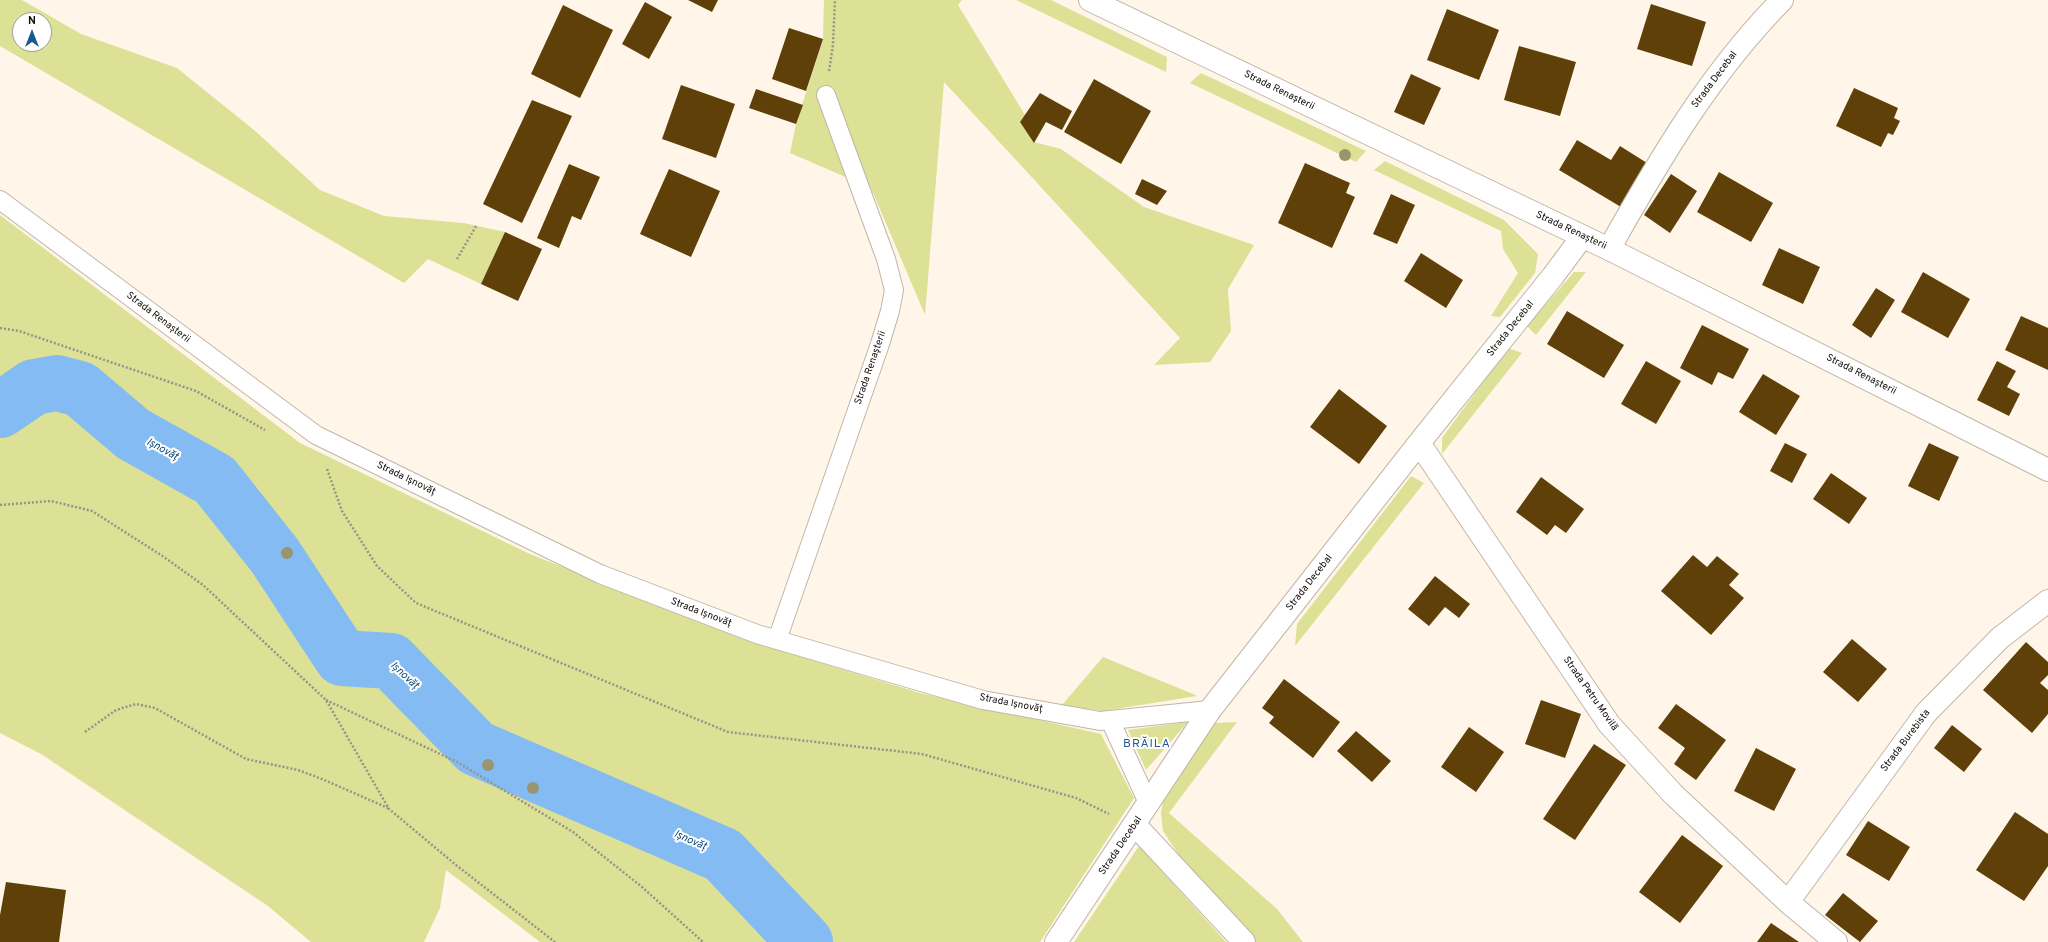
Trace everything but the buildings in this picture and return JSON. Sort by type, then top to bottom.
[{"type":"street","name":"Strada Renașterii","points":[[1090,0],[1609,249],[2048,470]]},
{"type":"street","name":"Strada Decebal","points":[[1609,249],[1666,149],[1710,84],[1782,0]]},
{"type":"street","name":"Strada Decebal","points":[[1056,942],[1210,710],[1419,442],[1553,276],[1582,237]]},
{"type":"street","name":"Strada Petru Movilă","points":[[1419,442],[1474,521],[1608,724],[1673,794],[1788,902],[1836,942]]},
{"type":"street","name":"Strada Burebista","points":[[1788,902],[1926,712],[2000,638],[2048,601]]},
{"type":"street","points":[[1135,825],[1244,942]]},
{"type":"lane","name":"Strada Renașterii","points":[[777,640],[880,344],[890,311],[894,290],[886,259],[826,95]]},
{"type":"lane","name":"Strada Renașterii","points":[[0,200],[316,435]]},
{"type":"lane","name":"Strada Ișnovăț","points":[[316,435],[600,574],[757,634],[983,700],[1100,721],[1210,710]]},
{"type":"lane","points":[[1110,720],[1148,805]]},
{"type":"path","points":[[826,95],[833,45],[835,0]]},
{"type":"path","points":[[457,259],[476,226]]},
{"type":"path","points":[[0,328],[19,331],[196,391],[263,430],[270,431]]},
{"type":"path","points":[[316,435],[342,511],[377,566],[416,603],[728,732],[922,754],[1076,798],[1135,825]]},
{"type":"path","points":[[0,505],[51,501],[92,511],[164,557],[203,585],[326,700],[389,809]]},
{"type":"path","points":[[326,700],[457,762],[573,832],[642,887],[703,942]]},
{"type":"path","points":[[85,732],[116,710],[136,704],[155,708],[246,759],[298,770],[322,779],[389,809],[456,865],[555,942]]},
{"type":"green space","points":[[0,0],[22,0],[43,12],[12,12],[12,52],[52,52],[52,17],[81,34],[177,68],[254,130],[320,190],[384,216],[464,223],[505,232],[481,284],[428,259],[404,283],[0,46]]},
{"type":"green space","points":[[824,0],[962,0],[958,5],[1025,115],[1020,122],[1034,142],[1061,149],[1144,207],[1254,245],[1228,289],[1231,331],[1210,362],[1154,365],[1180,338],[944,82],[925,315],[871,188],[790,153],[796,124],[823,39]]},
{"type":"green space","points":[[1016,0],[1051,0],[1167,57],[1166,72]]},
{"type":"green space","points":[[1201,73],[1366,151],[1356,162],[1190,83]]},
{"type":"green space","points":[[1385,161],[1504,220],[1538,254],[1535,273],[1500,317],[1491,316],[1518,273],[1503,249],[1501,231],[1374,170]]},
{"type":"green space","points":[[0,215],[300,443],[530,554],[740,638],[920,693],[1101,734],[1134,798],[1040,942],[540,942],[446,870],[440,908],[424,942],[311,942],[268,906],[41,754],[0,733]]},
{"type":"green space","points":[[1574,272],[1586,272],[1536,335],[1527,326]]},
{"type":"green space","points":[[1508,348],[1522,353],[1442,454],[1442,438]]},
{"type":"green space","points":[[1411,476],[1424,483],[1295,646],[1297,624]]},
{"type":"green space","points":[[1103,657],[1197,696],[1103,711],[1062,705]]},
{"type":"green space","points":[[1188,722],[1146,770],[1128,730]]},
{"type":"green space","points":[[1237,722],[1169,813],[1277,909],[1303,942],[1254,942],[1194,878],[1163,831],[1161,813],[1164,795],[1214,723]]},
{"type":"green space","points":[[1139,846],[1226,942],[1074,942]]},
{"type":"waterway","name":"Ișnovăț","points":[[0,410],[34,387],[57,383],[80,389],[133,434],[215,480],[275,556],[342,658],[391,661],[476,748],[723,855],[805,942]]},
{"type":"district","name":"BRĂILA","points":[[1147,745]]}]
